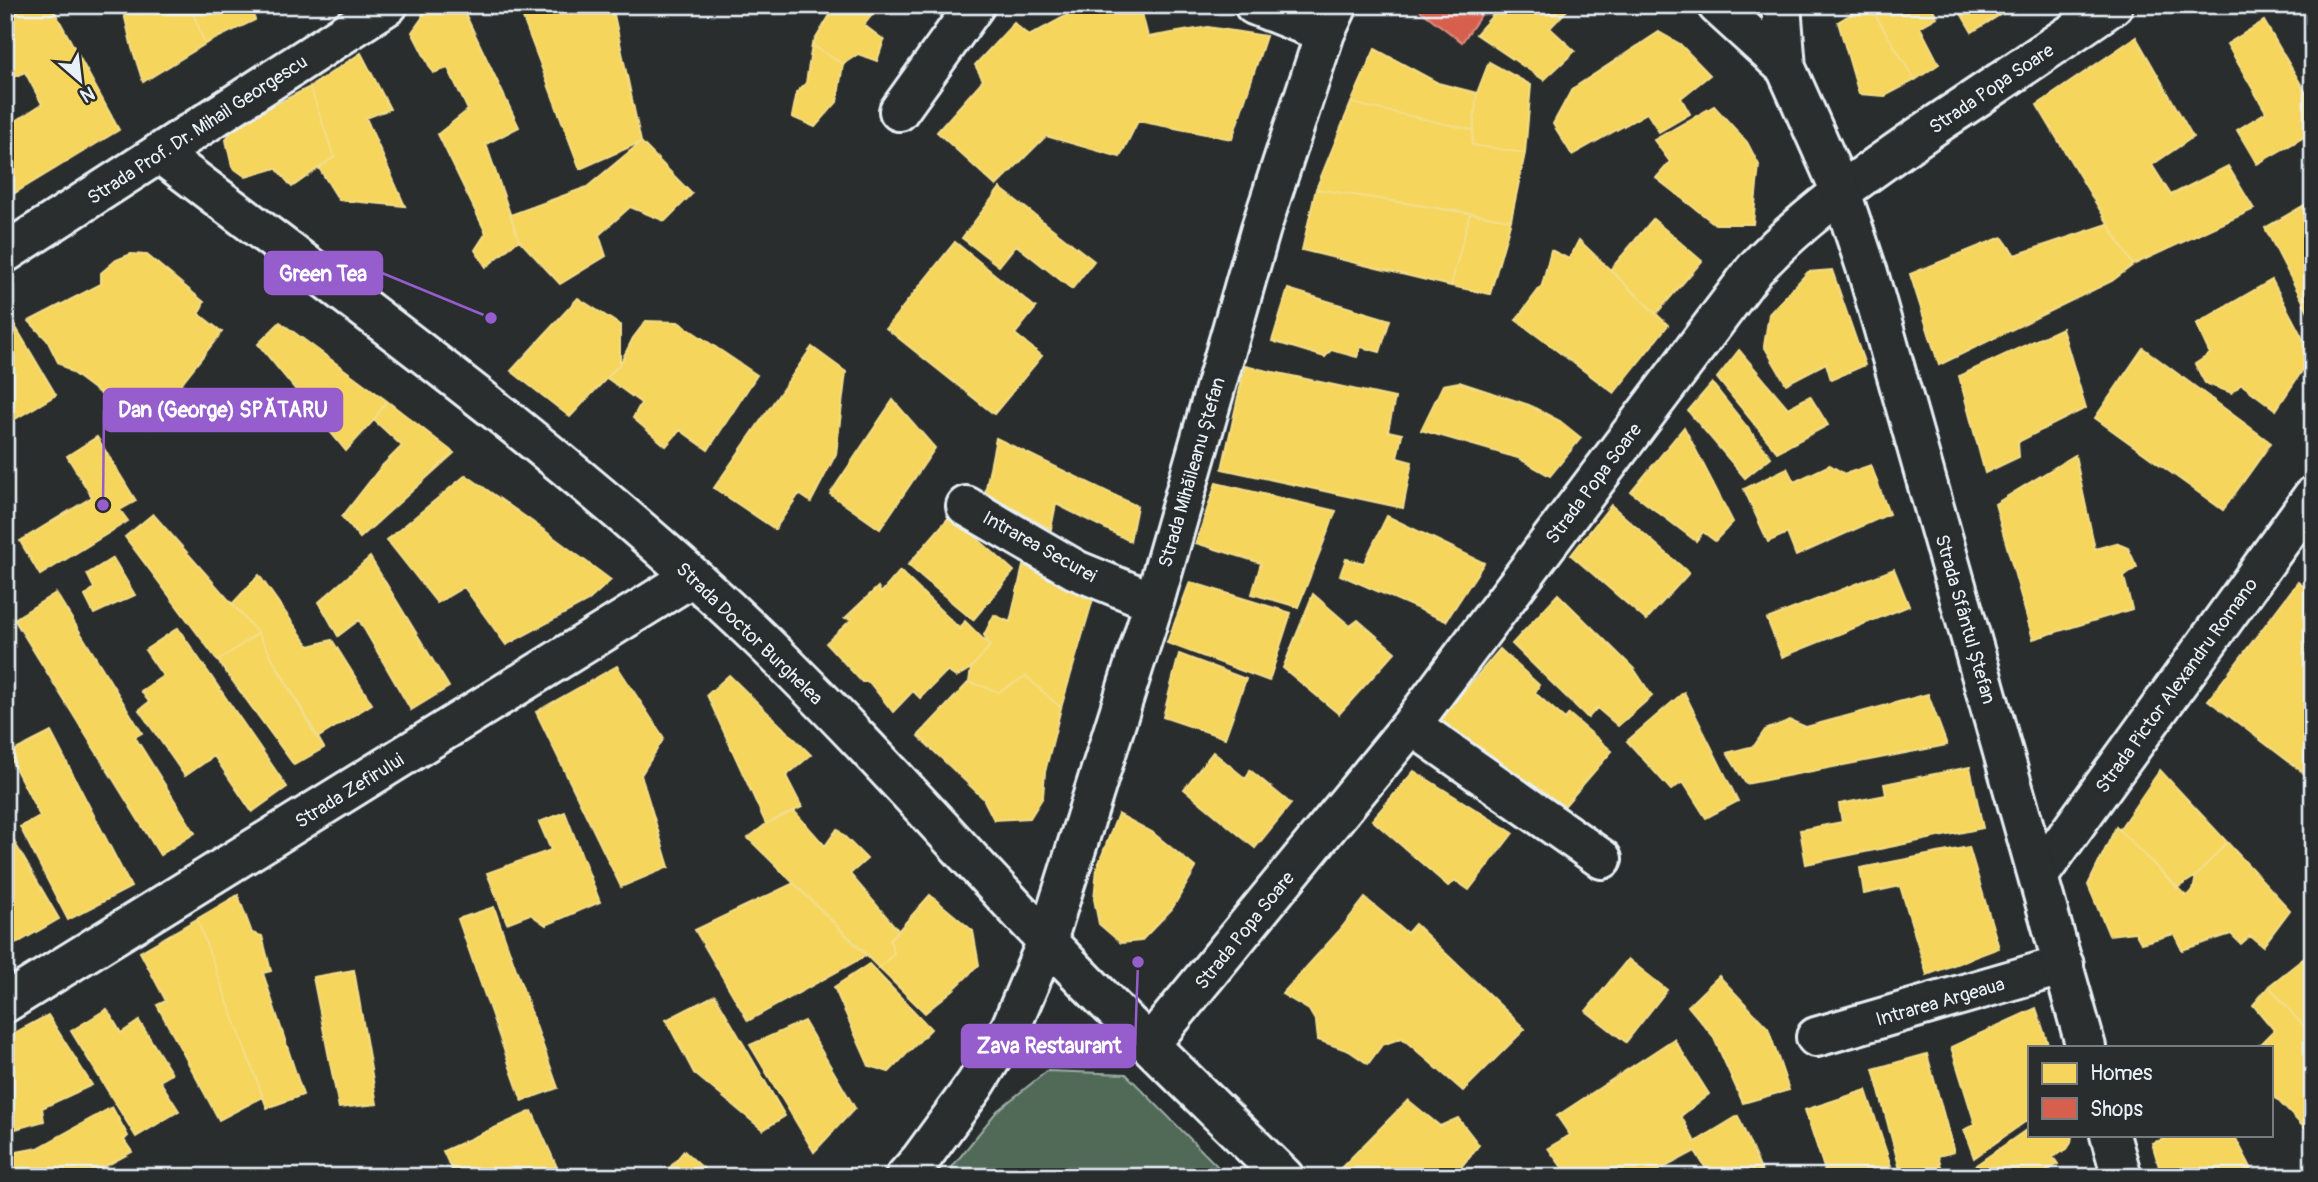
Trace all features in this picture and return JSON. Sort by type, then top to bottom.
[{"type":"street","name":"Strada Prof. Dr. Mihail Georgescu","points":[[5,253],[388,5]]},
{"type":"street","points":[[899,111],[975,5]]},
{"type":"street","points":[[1254,5],[1332,19]]},
{"type":"street","points":[[1717,5],[1786,68]]},
{"type":"street","points":[[1781,5],[1786,68]]},
{"type":"street","name":"Strada Popa Soare","points":[[1150,1044],[1411,725],[1755,269],[1801,222],[1840,192],[2113,5]]},
{"type":"street","name":"Strada Mihăileanu Ștefan","points":[[1047,941],[1154,602],[1261,228],[1332,19]]},
{"type":"street","name":"Strada Sfântul Ștefan","points":[[1786,68],[1840,192],[1880,312],[2086,1046]]},
{"type":"street","name":"Strada Doctor Burghelea","points":[[159,153],[480,398],[585,482],[692,577],[761,640],[1047,941],[1284,1177]]},
{"type":"street","name":"Strada Pictor Alexandru Romano","points":[[2039,875],[2313,496]]},
{"type":"street","name":"Intrarea Securei","points":[[966,506],[1076,570],[1154,602]]},
{"type":"street","name":"Strada Zefirului","points":[[5,1003],[692,577]]},
{"type":"street","points":[[1411,725],[1602,859]]},
{"type":"street","points":[[905,1177],[975,1085],[1011,1027],[1047,941]]},
{"type":"street","name":"Intrarea Argeaua","points":[[1816,1037],[2064,965]]},
{"type":"street","points":[[2110,1136],[2122,1177]]},
{"type":"green space","points":[[1047,1071],[1126,1074],[1228,1177],[944,1177],[997,1111]]},
{"type":"building: Homes","points":[[23,5],[51,5],[119,130],[5,199],[5,128],[42,104],[25,72],[5,81],[5,14]]},
{"type":"building: Homes","points":[[122,5],[190,5],[205,44],[143,82]]},
{"type":"building: Homes","points":[[190,5],[250,5],[255,20],[205,44]]},
{"type":"building: Homes","points":[[424,5],[461,5],[519,127],[486,144],[519,240],[486,267],[475,250],[486,233],[438,134],[468,110],[448,68],[433,73],[412,32],[422,18]]},
{"type":"building: Homes","points":[[518,5],[612,5],[641,142],[580,169]]},
{"type":"building: Homes","points":[[836,5],[880,5],[864,25],[884,40],[877,61],[858,54],[843,64],[812,45]]},
{"type":"building: Homes","points":[[1086,5],[1140,5],[1148,37],[1208,27],[1266,36],[1232,139],[1138,121],[1120,157],[1046,136],[996,186],[937,132],[983,80],[975,65],[1014,23],[1029,36]]},
{"type":"building: Homes","points":[[1502,5],[1572,5],[1550,28],[1575,51],[1544,80],[1476,34]]},
{"type":"building: Homes","points":[[1869,5],[1915,80],[1885,96],[1859,94],[1838,22]]},
{"type":"building: Homes","points":[[1869,5],[1931,5],[1937,17],[1920,27],[1939,64],[1915,80]]},
{"type":"building: Homes","points":[[1956,5],[2016,5],[1972,32]]},
{"type":"building: Homes","points":[[2264,21],[2313,105],[2313,132],[2257,164],[2237,130],[2266,112],[2227,44]]},
{"type":"building: Homes","points":[[1659,32],[1680,44],[1710,75],[1681,98],[1690,114],[1659,132],[1647,113],[1572,155],[1553,124],[1572,89]]},
{"type":"building: Homes","points":[[2136,37],[2193,137],[2152,165],[2171,195],[2228,166],[2254,209],[2133,265],[2037,105]]},
{"type":"building: Homes","points":[[812,45],[843,64],[837,102],[815,127],[792,117],[797,92],[806,83]]},
{"type":"building: Homes","points":[[1375,49],[1438,83],[1477,93],[1473,130],[1351,103]]},
{"type":"building: Homes","points":[[361,53],[390,109],[366,118],[405,206],[339,200],[319,168],[334,157],[310,87]]},
{"type":"building: Homes","points":[[1489,62],[1531,85],[1525,153],[1472,145],[1477,93]]},
{"type":"building: Homes","points":[[310,87],[334,157],[292,187],[276,168],[246,177],[232,167],[226,140],[235,125]]},
{"type":"building: Homes","points":[[1351,103],[1473,130],[1472,145],[1525,153],[1511,220],[1316,189]]},
{"type":"building: Homes","points":[[1714,106],[1747,142],[1759,165],[1753,224],[1715,224],[1656,178],[1670,162],[1654,140]]},
{"type":"building: Homes","points":[[641,142],[692,194],[665,221],[630,207],[599,235],[606,256],[560,284],[519,240],[510,215],[587,187]]},
{"type":"building: Homes","points":[[1000,188],[1094,261],[1072,289],[1016,245],[999,266],[962,238]]},
{"type":"building: Homes","points":[[1316,189],[1470,213],[1451,286],[1302,250]]},
{"type":"building: Homes","points":[[2313,200],[2313,321],[2265,228]]},
{"type":"building: Homes","points":[[1470,213],[1511,220],[1490,294],[1451,286]]},
{"type":"building: Homes","points":[[1653,219],[1702,261],[1656,314],[1610,270]]},
{"type":"building: Homes","points":[[2108,224],[2133,265],[2112,281],[1939,365],[1910,274],[2002,237],[2015,255]]},
{"type":"building: Homes","points":[[1579,240],[1668,325],[1614,393],[1516,320],[1542,285],[1551,250],[1569,259]]},
{"type":"building: Homes","points":[[955,242],[1036,308],[1015,334],[1042,356],[994,414],[886,328]]},
{"type":"building: Homes","points":[[131,254],[147,255],[204,302],[199,314],[222,332],[146,428],[58,362],[47,340],[29,321],[101,284],[101,273],[116,260]]},
{"type":"building: Homes","points":[[1832,270],[1865,365],[1831,380],[1826,363],[1786,384],[1764,346],[1769,314],[1808,272]]},
{"type":"building: Homes","points":[[2272,280],[2312,356],[2276,410],[2241,384],[2232,393],[2205,383],[2195,364],[2210,354],[2196,324]]},
{"type":"building: Homes","points":[[1288,289],[1390,320],[1380,352],[1361,347],[1357,357],[1331,350],[1325,357],[1272,341]]},
{"type":"building: Homes","points":[[578,298],[620,325],[620,364],[570,417],[511,371]]},
{"type":"building: Homes","points":[[5,309],[56,395],[5,425]]},
{"type":"building: Homes","points":[[646,321],[678,322],[757,375],[708,450],[680,430],[666,446],[633,418],[641,403],[607,378],[620,364],[633,338]]},
{"type":"building: Homes","points":[[280,322],[387,401],[346,451],[258,344]]},
{"type":"building: Homes","points":[[2062,328],[2086,408],[2018,442],[2019,457],[1985,473],[1959,376]]},
{"type":"building: Homes","points":[[812,347],[846,372],[836,454],[811,502],[799,494],[775,529],[714,488]]},
{"type":"building: Homes","points":[[2143,348],[2271,443],[2223,510],[2095,418]]},
{"type":"building: Homes","points":[[1739,350],[1788,408],[1810,396],[1828,425],[1777,452],[1717,378]]},
{"type":"building: Homes","points":[[1245,366],[1395,398],[1388,431],[1402,434],[1397,458],[1412,462],[1403,508],[1222,469]]},
{"type":"building: Homes","points":[[1459,382],[1529,405],[1560,421],[1581,438],[1550,476],[1518,458],[1421,430],[1443,385]]},
{"type":"building: Homes","points":[[1712,383],[1771,457],[1745,478],[1688,411]]},
{"type":"building: Homes","points":[[893,400],[935,448],[880,529],[830,494]]},
{"type":"building: Homes","points":[[387,401],[454,453],[360,538],[342,517],[381,467],[402,446],[374,420]]},
{"type":"building: Homes","points":[[1684,427],[1733,522],[1715,541],[1703,532],[1696,541],[1631,492]]},
{"type":"building: Homes","points":[[97,437],[136,501],[120,510],[128,521],[40,575],[20,541],[92,497],[67,456]]},
{"type":"building: Homes","points":[[996,438],[1137,506],[1130,541],[1056,504],[1051,529],[985,493]]},
{"type":"building: Homes","points":[[2075,455],[2095,549],[2116,543],[2128,548],[2137,567],[2124,577],[2132,609],[2033,639],[1995,504]]},
{"type":"building: Homes","points":[[1830,465],[1845,474],[1871,465],[1889,514],[1796,556],[1787,533],[1768,542],[1744,489],[1787,468],[1794,482]]},
{"type":"building: Homes","points":[[466,475],[611,580],[588,601],[506,645],[464,587],[437,603],[387,540]]},
{"type":"building: Homes","points":[[1216,483],[1336,511],[1298,607],[1252,594],[1261,563],[1196,543]]},
{"type":"building: Homes","points":[[1611,505],[1689,573],[1646,620],[1571,555]]},
{"type":"building: Homes","points":[[153,514],[258,633],[218,661],[125,537]]},
{"type":"building: Homes","points":[[951,515],[1014,571],[973,620],[908,565]]},
{"type":"building: Homes","points":[[1387,516],[1484,563],[1446,621],[1340,575],[1346,559],[1364,563]]},
{"type":"building: Homes","points":[[370,557],[449,687],[411,710],[359,620],[338,636],[319,602]]},
{"type":"building: Homes","points":[[113,558],[135,595],[94,614],[85,596],[94,588],[87,574]]},
{"type":"building: Homes","points":[[1023,566],[1096,589],[1061,708],[1026,676],[999,692],[969,682],[971,668],[990,646],[984,635],[994,615],[1010,622]]},
{"type":"building: Homes","points":[[1894,569],[1909,606],[1782,657],[1767,619]]},
{"type":"building: Homes","points":[[900,571],[960,629],[965,621],[990,646],[971,668],[956,677],[947,671],[920,698],[913,691],[893,712],[869,682],[862,682],[826,643],[852,619],[845,618],[878,587],[881,593]]},
{"type":"building: Homes","points":[[259,575],[309,646],[332,640],[372,704],[317,738],[258,633],[232,604]]},
{"type":"building: Homes","points":[[1190,582],[1291,613],[1269,681],[1167,643]]},
{"type":"building: Homes","points":[[2298,582],[2313,593],[2313,780],[2208,700]]},
{"type":"building: Homes","points":[[56,593],[142,733],[135,737],[195,833],[160,855],[14,619]]},
{"type":"building: Homes","points":[[1313,594],[1350,626],[1358,620],[1395,652],[1339,714],[1283,668]]},
{"type":"building: Homes","points":[[1558,594],[1634,669],[1652,696],[1618,726],[1597,708],[1588,718],[1512,644]]},
{"type":"building: Homes","points":[[178,628],[287,787],[252,812],[214,756],[185,776],[139,710],[149,702],[141,691],[163,676],[145,650]]},
{"type":"building: Homes","points":[[258,633],[324,748],[294,765],[218,661]]},
{"type":"building: Homes","points":[[1500,649],[1539,685],[1535,693],[1565,719],[1569,714],[1612,751],[1561,810],[1514,788],[1517,775],[1487,752],[1474,762],[1432,729]]},
{"type":"building: Homes","points":[[1179,654],[1246,679],[1225,738],[1163,717]]},
{"type":"building: Homes","points":[[617,666],[664,738],[641,775],[669,867],[621,887],[536,712]]},
{"type":"building: Homes","points":[[729,675],[811,755],[786,776],[802,807],[766,824],[707,695]]},
{"type":"building: Homes","points":[[1026,676],[1061,708],[1045,772],[1043,797],[1030,818],[994,820],[983,798],[918,736],[969,682],[999,692]]},
{"type":"building: Homes","points":[[1684,692],[1738,801],[1706,818],[1683,782],[1671,790],[1627,741]]},
{"type":"building: Homes","points":[[1928,694],[1947,745],[1746,784],[1727,753],[1754,746],[1765,730],[1790,720],[1806,727]]},
{"type":"building: Homes","points":[[51,732],[131,887],[68,920],[20,827],[40,816],[8,754]]},
{"type":"building: Homes","points":[[1213,752],[1246,779],[1250,770],[1291,804],[1255,848],[1184,789]]},
{"type":"building: Homes","points":[[1970,767],[1983,828],[1806,864],[1800,830],[1842,822],[1839,804],[1886,795],[1884,784]]},
{"type":"building: Homes","points":[[2160,770],[2227,842],[2196,876],[2177,888],[2119,830]]},
{"type":"building: Homes","points":[[1414,771],[1513,833],[1469,890],[1456,881],[1448,886],[1372,820]]},
{"type":"building: Homes","points":[[794,811],[825,846],[837,829],[867,859],[850,874],[898,930],[890,940],[894,953],[879,968],[748,838],[766,824]]},
{"type":"building: Homes","points":[[565,812],[600,902],[546,925],[530,914],[507,923],[487,873],[551,850],[539,822]]},
{"type":"building: Homes","points":[[1118,814],[1152,832],[1196,868],[1172,909],[1141,941],[1121,943],[1099,924],[1094,899],[1097,868]]},
{"type":"building: Homes","points":[[5,826],[59,919],[5,950]]},
{"type":"building: Homes","points":[[2116,827],[2186,896],[2193,891],[2196,876],[2227,842],[2290,910],[2263,946],[2250,936],[2241,944],[2231,934],[2182,950],[2174,934],[2141,943],[2135,932],[2109,935],[2088,885]]},
{"type":"building: Homes","points":[[1969,847],[1999,948],[1927,975],[1900,886],[1864,894],[1860,868]]},
{"type":"building: Homes","points":[[794,883],[867,955],[748,1021],[695,930]]},
{"type":"building: Homes","points":[[238,895],[252,933],[262,936],[271,971],[263,973],[303,1095],[267,1108],[197,919]]},
{"type":"building: Homes","points":[[930,895],[973,931],[979,965],[925,1013],[879,968],[894,953],[890,940]]},
{"type":"building: Homes","points":[[1365,898],[1407,933],[1415,924],[1525,1029],[1463,1091],[1402,1038],[1382,1045],[1368,1064],[1349,1051],[1318,1040],[1316,1022],[1309,1010],[1282,994]]},
{"type":"building: Homes","points":[[494,907],[558,1088],[522,1101],[458,919]]},
{"type":"building: Homes","points":[[197,919],[263,1097],[219,1120],[157,1005],[166,1001],[140,952]]},
{"type":"building: Homes","points":[[2313,951],[2313,1037],[2269,986]]},
{"type":"building: Homes","points":[[1628,959],[1667,990],[1626,1042],[1586,1011]]},
{"type":"building: Homes","points":[[869,964],[931,1029],[889,1072],[869,1066],[834,987]]},
{"type":"building: Homes","points":[[354,970],[377,1104],[339,1108],[313,977]]},
{"type":"building: Homes","points":[[1719,976],[1768,1028],[1789,1090],[1743,1103],[1713,1036],[1688,1006]]},
{"type":"building: Homes","points":[[2269,986],[2313,1037],[2313,1137],[2272,1094],[2272,1046],[2258,1046],[2274,1030],[2253,1005]]},
{"type":"building: Homes","points":[[715,995],[785,1116],[763,1130],[694,1073],[666,1020]]},
{"type":"building: Homes","points":[[2036,1008],[2049,1046],[2028,1046],[2028,1120],[1974,1158],[1964,1130],[1975,1124],[1951,1047]]},
{"type":"building: Homes","points":[[107,1009],[121,1033],[139,1021],[172,1074],[160,1081],[179,1111],[136,1137],[71,1031]]},
{"type":"building: Homes","points":[[48,1015],[92,1085],[42,1108],[44,1121],[5,1132],[5,1038]]},
{"type":"building: Homes","points":[[804,1021],[855,1108],[814,1152],[750,1045]]},
{"type":"building: Homes","points":[[1674,1039],[1709,1094],[1681,1116],[1695,1142],[1738,1116],[1764,1177],[1711,1177],[1695,1151],[1654,1173],[1657,1177],[1569,1177],[1548,1148],[1570,1135],[1557,1116]]},
{"type":"building: Homes","points":[[1927,1054],[1954,1152],[1938,1156],[1941,1166],[1927,1170],[1929,1177],[1902,1177],[1873,1069]]},
{"type":"building: Homes","points":[[1866,1090],[1891,1166],[1860,1177],[1827,1177],[1805,1110]]},
{"type":"building: Homes","points":[[1408,1100],[1440,1126],[1458,1118],[1479,1145],[1453,1177],[1332,1177]]},
{"type":"building: Homes","points":[[112,1107],[128,1136],[124,1140],[132,1152],[102,1168],[107,1177],[5,1177],[5,1154],[38,1148]]},
{"type":"building: Homes","points":[[532,1111],[560,1174],[554,1177],[455,1177],[443,1151]]},
{"type":"building: Homes","points":[[2028,1129],[2028,1136],[2072,1136],[2067,1149],[2053,1157],[2058,1164],[2038,1177],[1959,1177]]},
{"type":"building: Homes","points":[[2174,1136],[2235,1136],[2256,1177],[2162,1177],[2152,1143]]},
{"type":"building: Homes","points":[[684,1151],[713,1177],[662,1177]]},
{"type":"building: Shops","points":[[1413,5],[1488,5],[1462,42]]},
{"type":"place","name":"Green Tea","points":[[491,318]]},
{"type":"place","name":"Dan (George) SPĂTARU","points":[[103,505]]},
{"type":"place","name":"Zava Restaurant","points":[[1138,962]]}]
